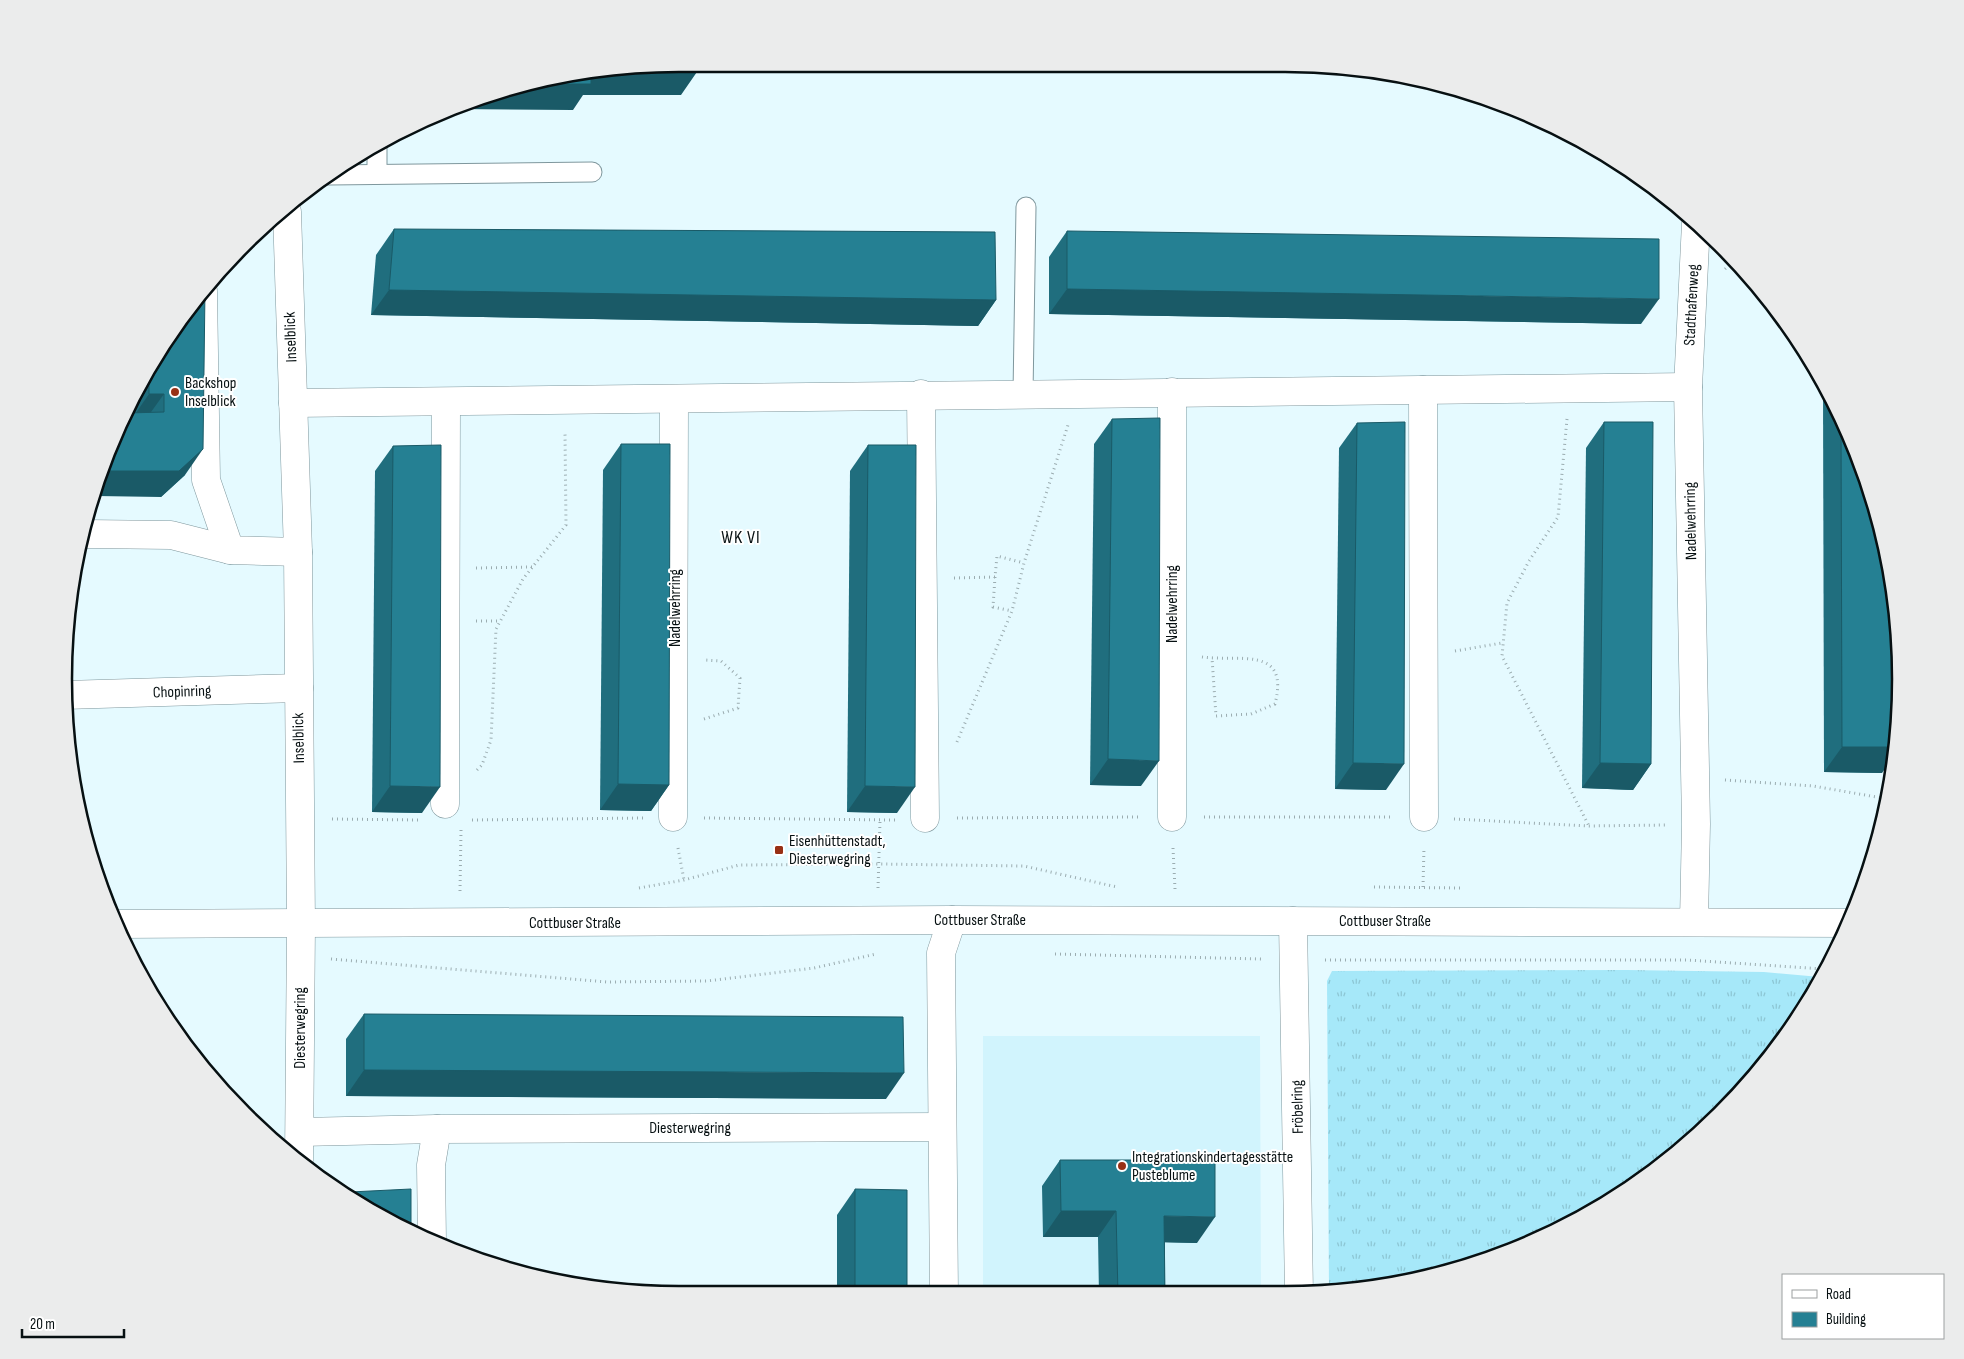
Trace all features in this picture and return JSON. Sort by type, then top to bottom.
[{"type":"street","name":"Inselblick","points":[[287,216],[298,552],[301,925]]},
{"type":"street","name":"Stadthafenweg","points":[[1688,387],[1696,233]]},
{"type":"street","points":[[203,304],[206,480],[230,550]]},
{"type":"street","points":[[293,403],[565,401],[921,394],[1688,387]]},
{"type":"street","name":"Nadelwehrring","points":[[1688,387],[1696,824],[1694,921]]},
{"type":"street","points":[[1423,390],[1424,817]]},
{"type":"street","name":"Nadelwehrring","points":[[1172,392],[1172,817]]},
{"type":"street","points":[[921,394],[925,818]]},
{"type":"street","name":"Nadelwehrring","points":[[673,817],[675,728],[674,399]]},
{"type":"street","points":[[446,402],[446,568],[453,812]]},
{"type":"street","points":[[90,534],[171,535],[230,550],[298,552]]},
{"type":"street","name":"Chopinring","points":[[73,695],[299,688]]},
{"type":"street","points":[[944,1286],[941,952],[952,920]]},
{"type":"street","name":"Cottbuser Straße","points":[[124,924],[301,925],[952,920],[1694,921],[1840,924]]},
{"type":"street","name":"Fröbelring","points":[[1293,921],[1298,1120],[1299,1286]]},
{"type":"street","name":"Diesterwegring","points":[[300,1153],[301,925]]},
{"type":"street","name":"Diesterwegring","points":[[300,1132],[942,1127]]},
{"type":"street","points":[[432,1233],[430,1165],[437,1130]]},
{"type":"lane","points":[[377,153],[377,174]]},
{"type":"lane","points":[[342,175],[592,172]]},
{"type":"lane","points":[[1023,394],[1026,207]]},
{"type":"path","points":[[1569,389],[1558,517],[1529,561],[1507,603],[1502,656],[1589,826]]},
{"type":"path","points":[[955,746],[1012,611],[1024,563],[1078,393]]},
{"type":"path","points":[[460,896],[453,812],[482,765],[491,740],[496,629],[523,579],[566,525],[565,401]]},
{"type":"path","points":[[1012,611],[992,607],[997,556],[1024,563]]},
{"type":"path","points":[[446,568],[533,567]]},
{"type":"path","points":[[923,579],[995,577]]},
{"type":"path","points":[[1425,656],[1502,643]]},
{"type":"path","points":[[1172,653],[1212,658],[1248,658],[1265,661],[1277,673],[1278,689],[1275,704],[1251,714],[1216,716],[1212,658]]},
{"type":"path","points":[[675,659],[721,661],[740,678],[738,708],[675,728]]},
{"type":"path","points":[[1694,778],[1812,786],[1880,798]]},
{"type":"path","points":[[453,812],[880,821],[925,818],[1424,817],[1589,826],[1696,824]]},
{"type":"path","points":[[1172,817],[1175,890]]},
{"type":"path","points":[[1423,887],[1424,817]]},
{"type":"path","points":[[300,819],[423,820]]},
{"type":"path","points":[[300,956],[490,974],[616,982],[708,981],[814,968],[877,954]]},
{"type":"path","points":[[1052,954],[1294,960],[1687,960],[1818,969]]},
{"type":"shaded area","name":"Integrationskindertagesstätte Pusteblume","points":[[983,1036],[1260,1036],[1261,1286],[983,1286]]},
{"type":"green space","points":[[1627,970],[1764,972],[1814,976],[1789,1017],[1741,1080],[1685,1136],[1622,1184],[1553,1224],[1480,1254],[1442,1266],[1403,1275],[1329,1285],[1327,981],[1332,971]]},
{"type":"building","points":[[591,79],[591,84],[561,84]]},
{"type":"building","points":[[394,229],[995,232],[996,300],[389,290]]},
{"type":"building","points":[[1067,231],[1659,239],[1659,299],[1067,289]]},
{"type":"building","points":[[205,302],[203,449],[179,471],[110,471],[134,413],[164,412],[164,394],[149,394],[149,385],[154,376],[175,342]]},
{"type":"building","points":[[1160,418],[1159,761],[1108,759],[1112,419]]},
{"type":"building","points":[[1405,422],[1404,764],[1353,763],[1357,423]]},
{"type":"building","points":[[1604,422],[1653,422],[1651,764],[1600,763]]},
{"type":"building","points":[[1841,438],[1859,484],[1871,522],[1880,561],[1890,640],[1891,680],[1887,747],[1842,747]]},
{"type":"building","points":[[621,444],[670,444],[669,785],[618,784]]},
{"type":"building","points":[[441,445],[440,787],[390,786],[393,446]]},
{"type":"building","points":[[868,445],[916,445],[915,787],[865,786]]},
{"type":"building","points":[[364,1014],[903,1017],[904,1073],[364,1070]]},
{"type":"building","points":[[1060,1160],[1215,1160],[1215,1217],[1164,1216],[1165,1286],[1118,1286],[1116,1211],[1061,1211]]},
{"type":"building","points":[[411,1189],[411,1224],[376,1205],[355,1192]]},
{"type":"building","points":[[855,1189],[907,1190],[907,1286],[855,1286]]},
{"type":"place","name":"Backshop Inselblick","points":[[175,392]]},
{"type":"place","name":"Eisenhüttenstadt, Diesterwegring","points":[[779,850]]},
{"type":"place","name":"Integrationskindertagesstätte Pusteblume","points":[[1122,1166]]},
{"type":"district","name":"WK VI","points":[[741,537]]}]
